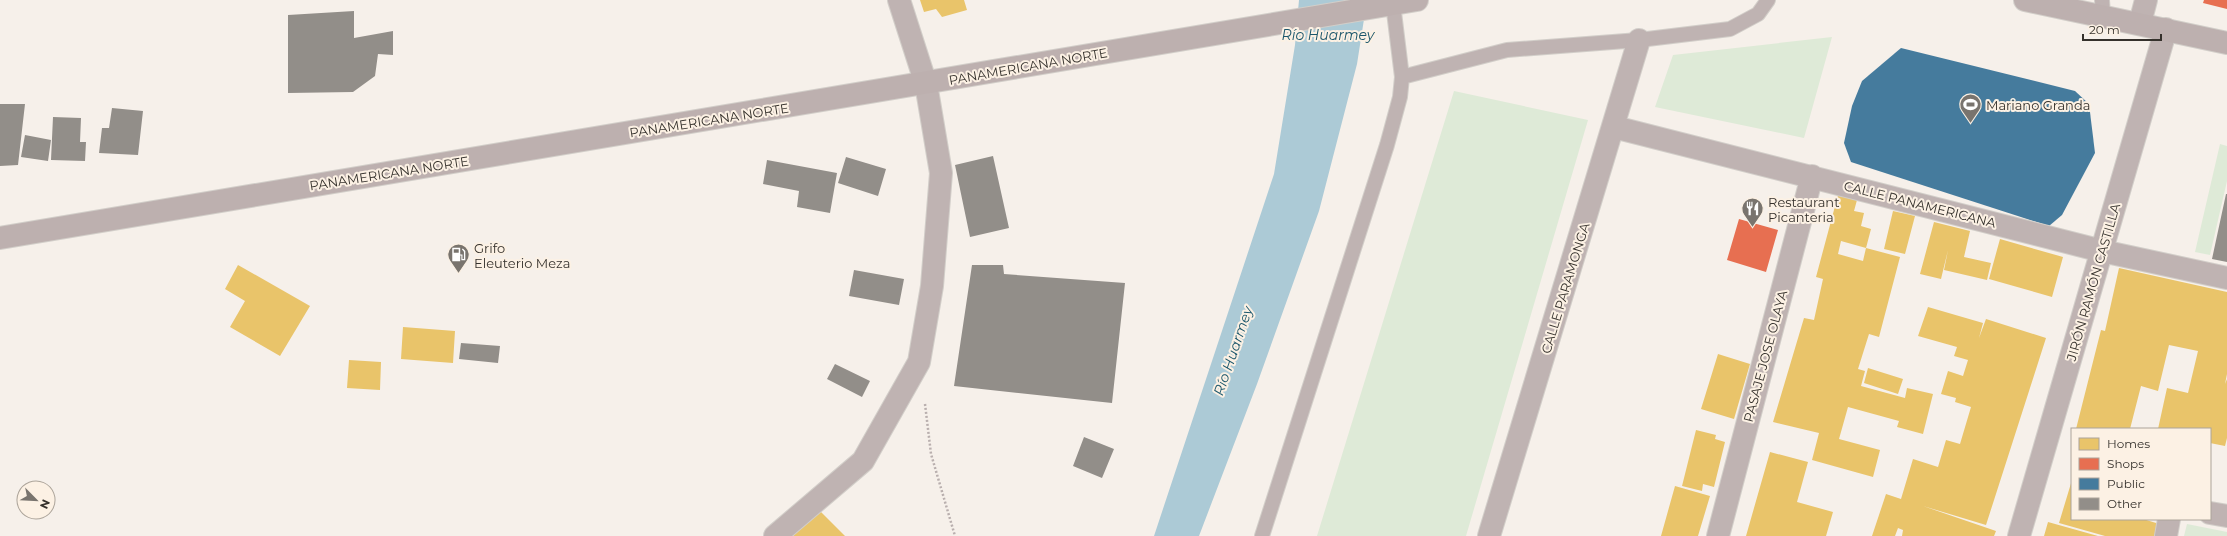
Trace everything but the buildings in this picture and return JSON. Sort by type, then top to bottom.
[{"type":"highway","name":"PANAMERICANA NORTE","points":[[0,238],[926,84],[1418,0]]},
{"type":"highway","points":[[2025,0],[2102,8],[2140,23],[2227,43]]},
{"type":"street","points":[[775,536],[863,461],[919,362],[932,286],[941,173],[926,84],[899,0]]},
{"type":"street","points":[[2140,23],[2146,0]]},
{"type":"street","name":"JIRÓN RAMÓN CASTILLA","points":[[2019,536],[2166,29]]},
{"type":"street","name":"CALLE PARAMONGA","points":[[1489,536],[1639,40]]},
{"type":"street","name":"CALLE PANAMERICANA","points":[[1614,126],[2102,251],[2227,278]]},
{"type":"street","name":"PASAJE JOSE OLAYA","points":[[1718,536],[1812,176]]},
{"type":"street","points":[[2211,513],[2227,516]]},
{"type":"street","points":[[2166,536],[2169,520]]},
{"type":"lane","points":[[1402,77],[1507,50],[1639,40],[1730,29],[1758,14],[1768,0]]},
{"type":"lane","points":[[1262,536],[1387,145],[1400,96],[1402,77],[1394,4]]},
{"type":"path","points":[[924,400],[931,454],[955,536]]},
{"type":"green space","points":[[1832,37],[1804,138],[1655,107],[1673,55]]},
{"type":"green space","points":[[1454,91],[1588,120],[1466,536],[1317,536]]},
{"type":"green space","points":[[2220,144],[2227,146],[2227,181],[2210,255],[2195,252]]},
{"type":"green space","points":[[2187,524],[2227,532],[2227,536],[2184,536]]},
{"type":"water","name":"Río Huarmey","points":[[1299,0],[1367,0],[1357,64],[1319,211],[1257,384],[1199,536],[1154,536],[1274,174],[1295,45]]},
{"type":"place","name":"Mariano Granda","points":[[1970,124]]},
{"type":"place","name":"Restaurant Picanteria","points":[[1752,228]]},
{"type":"place","name":"Grifo Eleuterio Meza","points":[[458,274]]}]
